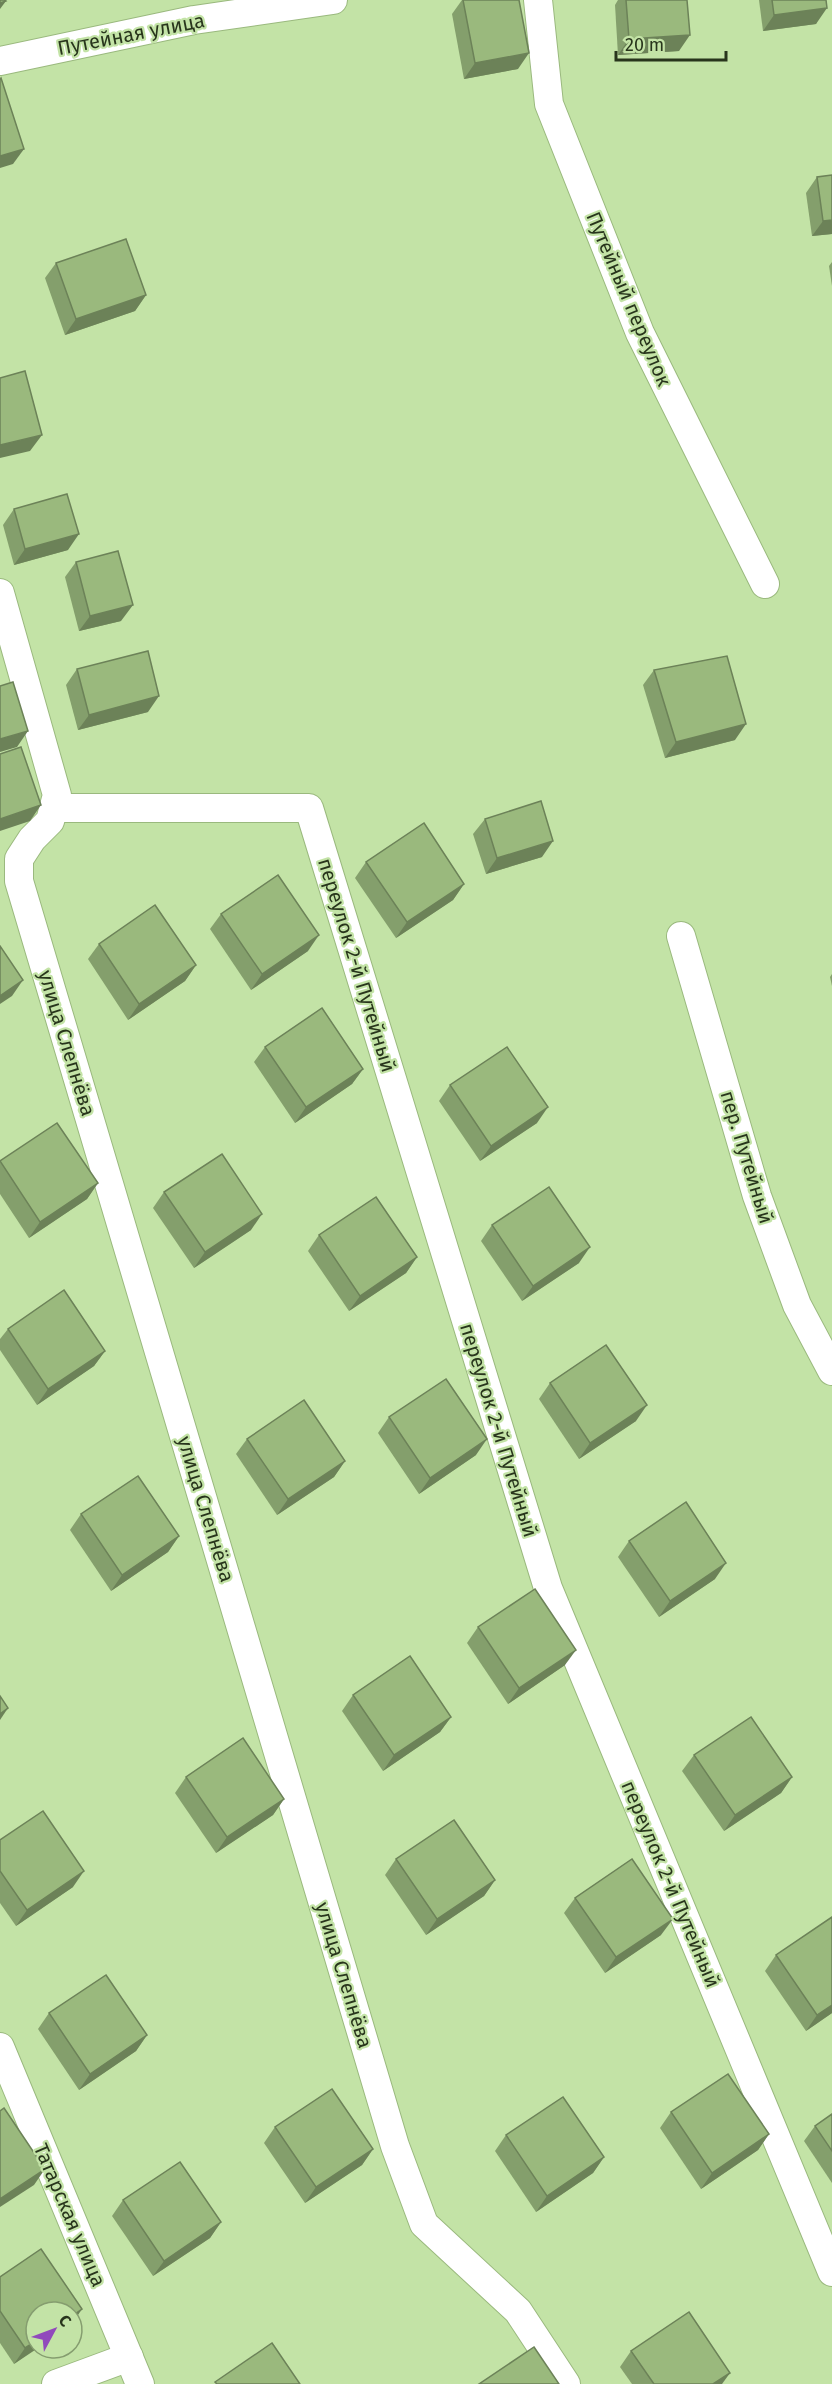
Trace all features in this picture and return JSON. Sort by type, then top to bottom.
[{"type":"street","name":"Путейная улица","points":[[0,61],[194,20],[333,0]]},
{"type":"street","name":"Путейный переулок","points":[[538,0],[549,105],[640,333],[765,584]]},
{"type":"street","points":[[0,593],[57,795],[54,808]]},
{"type":"street","name":"переулок 2-й Путейный","points":[[54,808],[309,808],[548,1588],[832,2272]]},
{"type":"street","name":"улица Слепнёва","points":[[54,808],[50,821],[32,839],[19,859],[19,881],[395,2146],[424,2224],[518,2311],[566,2384]]},
{"type":"street","name":"пер. Путейный","points":[[681,936],[757,1196],[797,1305],[832,1371]]},
{"type":"street","name":"Татарская улица","points":[[0,2047],[140,2384]]},
{"type":"street","points":[[56,2384],[129,2357]]},
{"type":"building","points":[[463,0],[519,0],[529,53],[475,63]]},
{"type":"building","points":[[626,0],[687,0],[690,35],[629,39]]},
{"type":"building","points":[[772,0],[826,0],[827,8],[774,15]]},
{"type":"building","points":[[0,79],[24,149],[0,156]]},
{"type":"building","points":[[832,175],[832,220],[823,221],[817,177]]},
{"type":"building","points":[[126,239],[146,295],[76,319],[56,263]]},
{"type":"building","points":[[25,371],[42,435],[0,445],[0,378]]},
{"type":"building","points":[[67,494],[79,534],[25,549],[14,509]]},
{"type":"building","points":[[118,551],[133,605],[90,616],[76,562]]},
{"type":"building","points":[[148,651],[159,696],[89,715],[77,669]]},
{"type":"building","points":[[727,656],[746,724],[676,742],[654,670]]},
{"type":"building","points":[[13,682],[28,731],[0,739],[0,686]]},
{"type":"building","points":[[21,747],[41,805],[0,819],[0,754]]},
{"type":"building","points":[[541,801],[553,841],[497,858],[485,819]]},
{"type":"building","points":[[424,823],[464,884],[407,922],[366,862]]},
{"type":"building","points":[[278,875],[319,935],[262,974],[221,914]]},
{"type":"building","points":[[155,905],[196,965],[139,1004],[99,944]]},
{"type":"building","points":[[0,946],[23,980],[0,996]]},
{"type":"building","points":[[322,1008],[363,1069],[306,1107],[265,1047]]},
{"type":"building","points":[[507,1047],[548,1107],[491,1146],[450,1085]]},
{"type":"building","points":[[57,1123],[98,1183],[40,1222],[0,1161]]},
{"type":"building","points":[[222,1154],[262,1214],[205,1252],[164,1192]]},
{"type":"building","points":[[549,1187],[590,1247],[533,1286],[492,1225]]},
{"type":"building","points":[[376,1197],[417,1257],[360,1296],[319,1235]]},
{"type":"building","points":[[64,1290],[105,1351],[48,1389],[8,1329]]},
{"type":"building","points":[[606,1345],[647,1405],[590,1443],[550,1383]]},
{"type":"building","points":[[446,1379],[487,1439],[430,1478],[389,1417]]},
{"type":"building","points":[[304,1400],[345,1461],[288,1499],[247,1439]]},
{"type":"building","points":[[138,1476],[179,1536],[122,1575],[81,1514]]},
{"type":"building","points":[[686,1502],[726,1563],[670,1601],[629,1541]]},
{"type":"building","points":[[535,1589],[576,1650],[519,1688],[478,1627]]},
{"type":"building","points":[[410,1656],[451,1717],[394,1755],[353,1695]]},
{"type":"building","points":[[0,1696],[8,1708],[0,1714]]},
{"type":"building","points":[[751,1717],[792,1777],[735,1815],[694,1755]]},
{"type":"building","points":[[243,1738],[284,1799],[227,1837],[186,1777]]},
{"type":"building","points":[[43,1811],[84,1871],[27,1910],[0,1871],[0,1840]]},
{"type":"building","points":[[454,1820],[495,1880],[437,1919],[396,1859]]},
{"type":"building","points":[[632,1859],[673,1919],[616,1957],[575,1898]]},
{"type":"building","points":[[832,1917],[832,2005],[817,2015],[776,1955]]},
{"type":"building","points":[[106,1975],[147,2035],[90,2074],[49,2013]]},
{"type":"building","points":[[728,2074],[769,2134],[712,2173],[671,2112]]},
{"type":"building","points":[[332,2089],[373,2149],[316,2187],[275,2127]]},
{"type":"building","points":[[563,2097],[604,2157],[547,2196],[506,2135]]},
{"type":"building","points":[[4,2108],[45,2169],[0,2199],[0,2111]]},
{"type":"building","points":[[832,2114],[832,2151],[815,2126]]},
{"type":"building","points":[[180,2162],[221,2222],[164,2261],[123,2200]]},
{"type":"building","points":[[41,2249],[76,2300],[24,2300],[24,2347],[0,2311],[0,2277]]},
{"type":"building","points":[[689,2312],[730,2373],[713,2384],[654,2384],[631,2351]]},
{"type":"building","points":[[272,2343],[300,2384],[217,2384],[215,2382]]},
{"type":"building","points":[[534,2347],[559,2384],[479,2384]]}]
